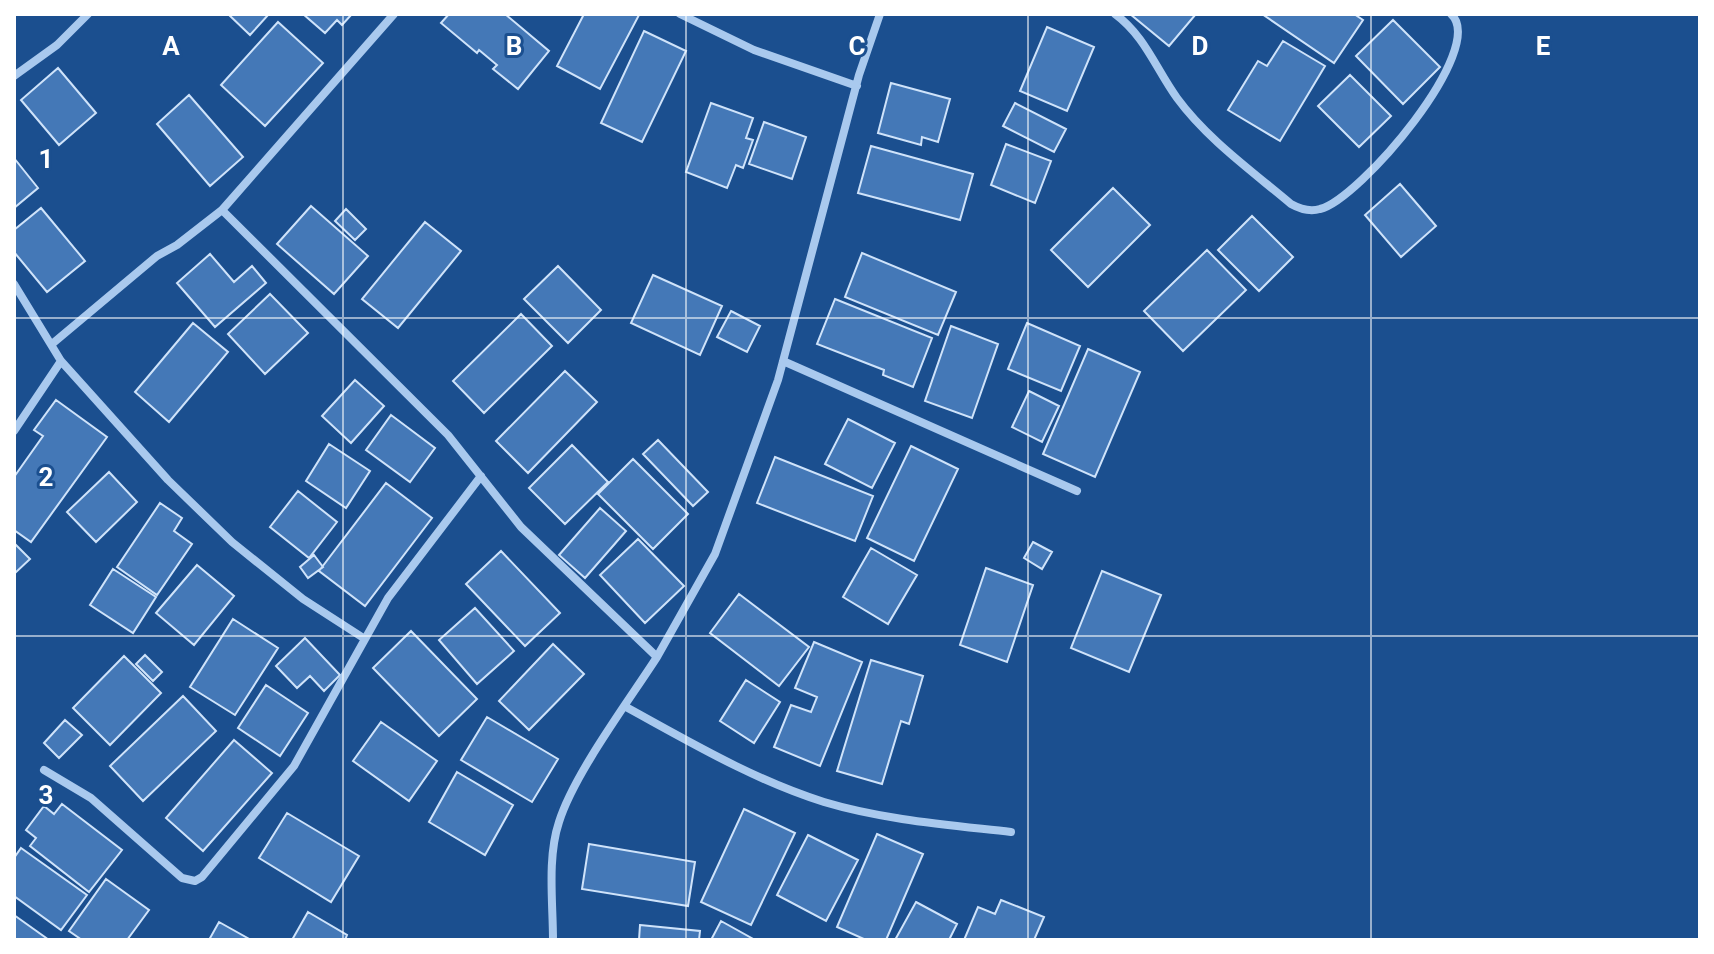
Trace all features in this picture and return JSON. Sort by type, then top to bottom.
[{"type":"street","points":[[14,76],[57,45],[88,14]]},
{"type":"street","points":[[52,344],[157,256],[177,245],[222,210],[394,14]]},
{"type":"street","points":[[680,14],[754,50],[857,86]]},
{"type":"street","points":[[553,940],[554,856],[558,824],[572,792],[657,657],[715,554],[783,361],[857,86],[880,14]]},
{"type":"street","points":[[1115,14],[1139,36],[1178,99],[1196,120],[1291,204],[1310,210],[1324,208],[1349,191],[1396,146],[1417,119],[1456,53],[1459,27],[1451,14]]},
{"type":"street","points":[[222,210],[448,435],[521,527],[657,657]]},
{"type":"street","points":[[14,284],[61,361],[168,480],[232,542],[303,599],[365,639]]},
{"type":"street","points":[[14,431],[61,361]]},
{"type":"street","points":[[783,361],[1077,491]]},
{"type":"street","points":[[44,770],[91,798],[182,878],[195,881],[216,863],[294,766],[388,598],[481,476]]},
{"type":"street","points":[[626,707],[755,775],[827,803],[948,825],[1011,832]]},
{"type":"building","points":[[228,14],[269,14],[250,35]]},
{"type":"building","points":[[303,14],[352,14],[342,25],[337,20],[325,33]]},
{"type":"building","points":[[449,14],[505,14],[549,51],[518,89],[493,69],[497,65],[441,23]]},
{"type":"building","points":[[584,14],[639,15],[600,89],[557,66]]},
{"type":"building","points":[[1130,14],[1196,14],[1169,46]]},
{"type":"building","points":[[1262,14],[1354,14],[1363,20],[1334,63]]},
{"type":"building","points":[[1393,20],[1440,67],[1403,104],[1356,56]]},
{"type":"building","points":[[278,22],[323,63],[265,126],[221,85]]},
{"type":"building","points":[[1047,27],[1094,47],[1067,111],[1020,91]]},
{"type":"building","points":[[644,31],[686,51],[642,142],[601,123]]},
{"type":"building","points":[[1283,41],[1325,66],[1280,141],[1228,110],[1258,61],[1267,66]]},
{"type":"building","points":[[58,68],[96,113],[59,145],[21,100]]},
{"type":"building","points":[[1350,75],[1391,116],[1359,147],[1318,106]]},
{"type":"building","points":[[891,83],[950,99],[938,142],[922,137],[921,145],[878,133]]},
{"type":"building","points":[[189,95],[243,157],[210,186],[157,124]]},
{"type":"building","points":[[711,103],[753,118],[746,138],[753,140],[743,168],[736,165],[727,188],[686,172]]},
{"type":"building","points":[[1015,103],[1066,129],[1054,152],[1003,126]]},
{"type":"building","points":[[764,122],[806,137],[792,179],[749,164]]},
{"type":"building","points":[[1006,144],[1051,161],[1035,203],[991,185]]},
{"type":"building","points":[[871,146],[973,174],[960,220],[858,193]]},
{"type":"building","points":[[14,158],[38,188],[14,208]]},
{"type":"building","points":[[1400,184],[1436,226],[1401,257],[1365,215]]},
{"type":"building","points":[[1113,188],[1150,225],[1088,287],[1051,250]]},
{"type":"building","points":[[311,206],[368,256],[334,294],[277,244]]},
{"type":"building","points":[[41,208],[85,261],[47,292],[14,252],[14,230]]},
{"type":"building","points":[[346,209],[366,229],[355,240],[335,221]]},
{"type":"building","points":[[1252,216],[1293,257],[1259,291],[1218,250]]},
{"type":"building","points":[[425,222],[461,251],[398,328],[362,299]]},
{"type":"building","points":[[1207,250],[1246,290],[1183,351],[1144,311]]},
{"type":"building","points":[[862,253],[956,292],[938,335],[845,297]]},
{"type":"building","points":[[210,254],[234,282],[252,266],[266,283],[215,327],[177,283]]},
{"type":"building","points":[[558,266],[601,310],[568,343],[524,299]]},
{"type":"building","points":[[653,275],[722,306],[700,355],[631,323]]},
{"type":"building","points":[[270,294],[308,333],[265,374],[228,334]]},
{"type":"building","points":[[835,299],[932,338],[913,387],[883,375],[884,370],[817,344]]},
{"type":"building","points":[[731,311],[760,326],[747,352],[717,337]]},
{"type":"building","points":[[521,314],[552,346],[484,413],[453,381]]},
{"type":"building","points":[[193,323],[228,352],[169,422],[135,392]]},
{"type":"building","points":[[1027,323],[1080,346],[1061,391],[1008,369]]},
{"type":"building","points":[[951,326],[998,344],[972,418],[925,401]]},
{"type":"building","points":[[1088,349],[1140,372],[1095,477],[1043,454]]},
{"type":"building","points":[[565,371],[597,402],[528,473],[496,441]]},
{"type":"building","points":[[355,380],[384,406],[351,443],[322,416]]},
{"type":"building","points":[[1029,391],[1059,406],[1042,442],[1012,427]]},
{"type":"building","points":[[56,400],[107,437],[31,542],[14,530],[14,477],[43,436],[34,430]]},
{"type":"building","points":[[391,415],[435,448],[410,482],[366,450]]},
{"type":"building","points":[[848,419],[895,443],[872,488],[825,464]]},
{"type":"building","points":[[658,440],[708,492],[693,506],[643,454]]},
{"type":"building","points":[[329,444],[370,471],[346,508],[306,481]]},
{"type":"building","points":[[572,445],[608,482],[565,524],[529,488]]},
{"type":"building","points":[[911,446],[958,469],[914,561],[867,538]]},
{"type":"building","points":[[775,457],[873,496],[855,541],[757,503]]},
{"type":"building","points":[[633,459],[688,514],[653,549],[598,494]]},
{"type":"building","points":[[109,472],[137,502],[96,542],[67,512]]},
{"type":"building","points":[[386,483],[432,518],[365,606],[319,571]]},
{"type":"building","points":[[298,491],[337,522],[309,558],[270,527]]},
{"type":"building","points":[[160,503],[182,518],[174,531],[192,544],[157,595],[117,567]]},
{"type":"building","points":[[600,508],[626,531],[585,578],[559,555]]},
{"type":"building","points":[[638,539],[684,586],[645,623],[600,575]]},
{"type":"building","points":[[1033,542],[1052,552],[1042,569],[1024,558]]},
{"type":"building","points":[[14,543],[30,559],[14,574]]},
{"type":"building","points":[[871,548],[917,575],[888,624],[843,597]]},
{"type":"building","points":[[501,551],[560,613],[525,646],[466,584]]},
{"type":"building","points":[[314,555],[323,567],[308,578],[300,567]]},
{"type":"building","points":[[197,565],[234,596],[194,645],[156,613]]},
{"type":"building","points":[[986,568],[1033,585],[1007,662],[960,645]]},
{"type":"building","points":[[113,569],[156,597],[133,633],[90,605]]},
{"type":"building","points":[[1102,571],[1161,595],[1129,672],[1071,648]]},
{"type":"building","points":[[739,594],[809,647],[779,686],[710,633]]},
{"type":"building","points":[[475,608],[514,651],[477,684],[439,640]]},
{"type":"building","points":[[233,619],[278,648],[235,715],[190,687]]},
{"type":"building","points":[[411,631],[477,699],[439,736],[373,668]]},
{"type":"building","points":[[305,638],[340,675],[324,691],[310,676],[297,688],[276,666]]},
{"type":"building","points":[[814,642],[862,662],[820,766],[774,747],[791,705],[811,712],[817,697],[795,688]]},
{"type":"building","points":[[553,644],[584,674],[529,730],[499,701]]},
{"type":"building","points":[[145,655],[162,672],[153,681],[136,664]]},
{"type":"building","points":[[124,656],[161,693],[110,745],[73,708]]},
{"type":"building","points":[[871,660],[923,676],[909,724],[901,721],[882,784],[837,771]]},
{"type":"building","points":[[746,680],[780,702],[754,743],[720,721]]},
{"type":"building","points":[[266,685],[308,713],[280,756],[238,728]]},
{"type":"building","points":[[183,696],[216,731],[143,801],[110,766]]},
{"type":"building","points":[[487,717],[558,759],[532,802],[461,760]]},
{"type":"building","points":[[65,720],[82,735],[59,758],[44,743]]},
{"type":"building","points":[[381,722],[437,761],[409,801],[353,761]]},
{"type":"building","points":[[234,740],[272,773],[203,851],[166,818]]},
{"type":"building","points":[[457,772],[513,805],[485,855],[429,822]]},
{"type":"building","points":[[62,804],[122,850],[89,892],[30,846],[36,838],[26,830],[44,806],[54,814]]},
{"type":"building","points":[[744,809],[795,833],[751,925],[701,902]]},
{"type":"building","points":[[287,813],[359,856],[331,902],[259,858]]},
{"type":"building","points":[[877,834],[923,854],[886,940],[866,940],[837,927]]},
{"type":"building","points":[[808,835],[858,860],[826,921],[777,895]]},
{"type":"building","points":[[589,844],[695,862],[688,906],[582,889]]},
{"type":"building","points":[[21,848],[87,895],[61,930],[14,896],[14,858]]},
{"type":"building","points":[[106,879],[149,910],[127,940],[82,940],[69,931]]},
{"type":"building","points":[[1001,900],[1044,917],[1034,940],[964,940],[978,907],[995,914]]},
{"type":"building","points":[[916,902],[957,924],[949,940],[895,940]]},
{"type":"building","points":[[308,912],[347,935],[345,940],[292,940]]},
{"type":"building","points":[[14,915],[49,940],[14,940]]},
{"type":"building","points":[[721,921],[755,940],[711,940]]},
{"type":"building","points":[[219,922],[251,940],[209,940]]},
{"type":"building","points":[[640,925],[700,931],[699,940],[639,940]]}]
